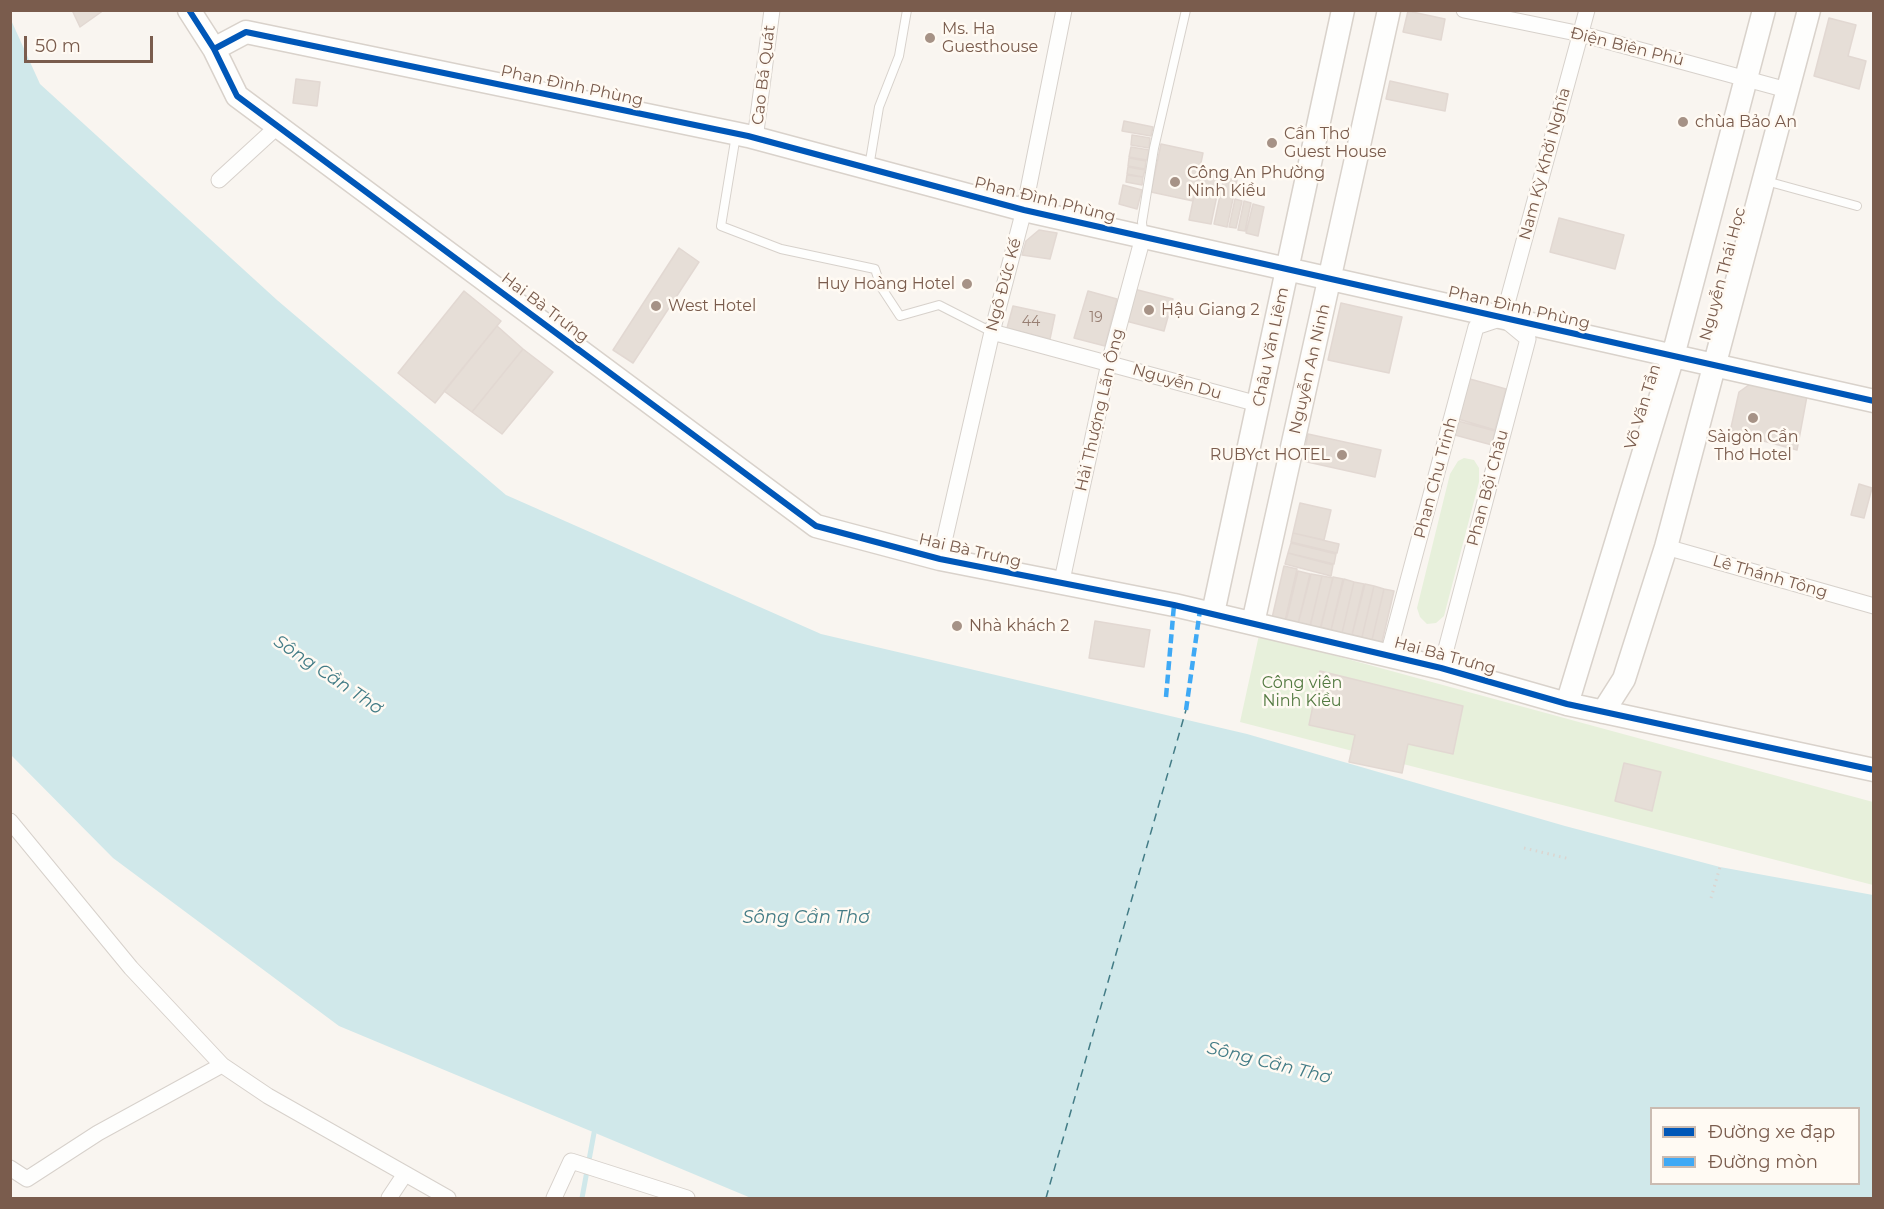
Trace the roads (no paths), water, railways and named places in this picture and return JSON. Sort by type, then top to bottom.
[{"type":"street","name":"Hai Bà Trưng","points":[[189,10],[214,49],[237,96],[816,526],[940,560],[1213,613],[1441,668],[1567,704],[1874,770]]},
{"type":"street","name":"Cao Bá Quát","points":[[746,136],[772,10]]},
{"type":"street","name":"Ngô Đức Kế","points":[[940,560],[992,332],[1024,210],[1064,10]]},
{"type":"street","name":"Châu Văn Liêm","points":[[1213,613],[1343,10]]},
{"type":"street","name":"Nguyễn An Ninh","points":[[1253,623],[1389,10]]},
{"type":"street","name":"Điện Biên Phủ","points":[[1464,10],[1581,34],[1787,90]]},
{"type":"street","name":"Nam Kỳ Khởi Nghĩa","points":[[1503,318],[1587,10]]},
{"type":"street","name":"Võ Văn Tần","points":[[1567,704],[1672,356],[1764,10]]},
{"type":"street","name":"Nguyễn Thái Học","points":[[1603,712],[1624,679],[1666,547],[1809,10]]},
{"type":"street","name":"Phan Đình Phùng","points":[[214,49],[246,33],[746,136],[1024,210],[1874,401]]},
{"type":"street","points":[[219,180],[278,126]]},
{"type":"street","name":"Hải Thượng Lãn Ông","points":[[1061,585],[1109,363],[1143,237]]},
{"type":"street","name":"Phan Chu Trinh","points":[[1388,655],[1476,327],[1503,318]]},
{"type":"street","name":"Phan Bội Châu","points":[[1441,668],[1528,339],[1503,318]]},
{"type":"street","name":"Nguyễn Du","points":[[992,332],[1258,404]]},
{"type":"street","name":"Lê Thánh Tông","points":[[1666,547],[1874,606]]},
{"type":"street","points":[[10,821],[131,968],[222,1065],[268,1096],[448,1198]]},
{"type":"street","points":[[10,1168],[27,1179],[98,1133],[222,1065]]},
{"type":"street","points":[[554,1198],[571,1161],[687,1198]]},
{"type":"street","points":[[388,1198],[405,1174]]},
{"type":"lane","points":[[869,169],[879,107],[899,56],[907,10]]},
{"type":"lane","points":[[1143,237],[1142,222],[1154,148],[1186,10]]},
{"type":"lane","points":[[746,136],[721,226],[781,249],[875,269],[880,286],[900,316],[939,305],[992,332]]},
{"type":"lane","points":[[1762,180],[1857,206]]},
{"type":"water","name":"Sông Cần Thơ","points":[[11,20],[40,84],[277,300],[506,495],[821,634],[1247,734],[1565,826],[1720,867],[1873,895],[1873,1198],[751,1198],[339,1026],[113,858],[11,755]]},
{"type":"waterway","points":[[582,1198],[594,1133]]},
{"type":"place","name":"Ms. Ha Guesthouse","points":[[930,38]]},
{"type":"place","name":"chùa Bảo An","points":[[1683,122]]},
{"type":"place","name":"Cần Thơ Guest House","points":[[1272,143]]},
{"type":"place","name":"Công An Phường Ninh Kiều","points":[[1175,182]]},
{"type":"place","name":"Huy Hoàng Hotel","points":[[967,284]]},
{"type":"place","name":"West Hotel","points":[[656,306]]},
{"type":"place","name":"Hậu Giang 2","points":[[1149,310]]},
{"type":"place","name":"Sàigòn Cần Thơ Hotel","points":[[1753,418]]},
{"type":"place","name":"RUBYct HOTEL","points":[[1342,455]]},
{"type":"place","name":"Nhà khách 2","points":[[957,626]]},
{"type":"park label","name":"Công viên Ninh Kiều","points":[[1302,692]]}]
